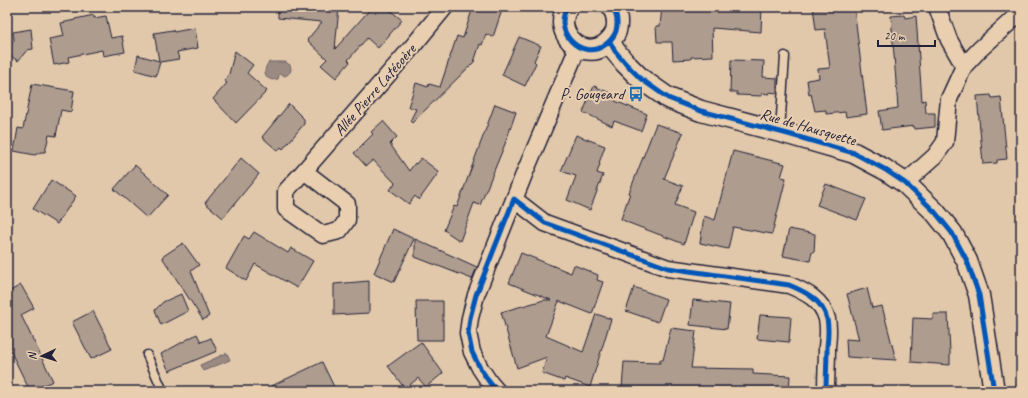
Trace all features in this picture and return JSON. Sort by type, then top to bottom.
[{"type":"street","name":"Allée Pierre Latécoère","points":[[304,171],[445,7]]},
{"type":"street","points":[[568,7],[563,18],[563,27],[566,35],[571,42],[586,50],[594,50],[603,47],[610,42],[615,34],[617,18],[612,7]]},
{"type":"street","points":[[937,7],[949,40],[964,66]]},
{"type":"street","points":[[905,183],[935,156],[944,142],[949,99],[964,66],[978,50],[1021,12]]},
{"type":"street","name":"Rue de Hausquette","points":[[610,42],[625,63],[641,79],[668,98],[701,111],[854,153],[884,169],[905,183],[935,212],[952,233],[966,261],[979,295],[994,391]]},
{"type":"street","points":[[497,391],[480,368],[472,352],[468,334],[470,318],[476,295],[514,199],[566,71],[578,47]]},
{"type":"street","points":[[514,199],[545,223],[668,268],[789,285],[803,291],[811,296],[821,307],[827,319],[826,391]]},
{"type":"lane","points":[[780,132],[785,56]]},
{"type":"lane","points":[[147,354],[163,391]]},
{"type":"shaded area","points":[[269,62],[285,62],[290,65],[291,68],[289,74],[285,76],[281,74],[279,75],[278,79],[274,80],[268,78],[265,69]]},
{"type":"shaded area","points":[[227,353],[230,360],[203,371],[200,365]]},
{"type":"building","points":[[278,7],[339,7],[335,49],[372,7],[386,7],[402,20],[378,48],[367,38],[348,60],[350,62],[336,78],[321,65],[327,59],[307,40],[322,22],[278,18]]},
{"type":"building","points":[[473,7],[503,7],[493,37],[486,34],[482,45],[480,44],[474,62],[412,123],[410,121],[416,109],[408,107],[416,83],[428,87],[429,84],[440,87],[457,36],[463,38]]},
{"type":"building","points":[[662,7],[762,7],[761,32],[712,28],[713,56],[673,60],[672,42],[657,42],[656,26],[660,26]]},
{"type":"building","points":[[813,7],[854,7],[867,114],[846,117],[845,112],[826,114],[826,110],[815,111],[811,94],[809,95],[807,80],[819,78],[818,69],[830,68],[825,29],[816,30]]},
{"type":"building","points":[[94,15],[94,18],[106,16],[111,38],[122,36],[125,52],[103,56],[102,50],[68,57],[69,62],[54,65],[49,39],[64,36],[61,23]]},
{"type":"building","points":[[904,15],[905,18],[916,16],[922,101],[925,100],[926,113],[935,113],[935,127],[915,129],[914,126],[882,130],[879,111],[898,108],[891,16]]},
{"type":"building","points":[[195,28],[198,48],[177,52],[179,59],[160,62],[156,76],[135,70],[138,55],[159,61],[154,33],[173,30],[174,32]]},
{"type":"building","points":[[31,29],[33,49],[27,50],[18,61],[8,54],[9,48],[14,40],[13,32]]},
{"type":"building","points":[[519,37],[541,46],[534,61],[536,63],[525,86],[502,75]]},
{"type":"building","points":[[235,51],[253,65],[247,73],[267,91],[236,123],[213,99],[227,83],[224,81],[229,74]]},
{"type":"building","points":[[731,60],[764,61],[763,77],[777,78],[777,93],[762,93],[762,96],[737,95],[737,92],[730,92]]},
{"type":"building","points":[[32,84],[74,91],[71,112],[61,110],[56,136],[49,135],[45,152],[35,155],[14,151],[18,128],[23,129]]},
{"type":"building","points":[[594,86],[617,96],[615,101],[647,114],[641,131],[614,121],[612,126],[583,112]]},
{"type":"building","points":[[991,95],[992,98],[1001,97],[1007,159],[997,160],[997,163],[983,164],[977,96]]},
{"type":"building","points":[[289,104],[304,119],[304,124],[283,149],[281,147],[278,151],[262,137]]},
{"type":"building","points":[[495,104],[516,112],[505,144],[480,205],[474,203],[460,241],[444,230],[454,206],[457,207]]},
{"type":"building","points":[[383,121],[397,137],[390,144],[409,171],[421,158],[439,172],[419,200],[415,196],[409,204],[390,190],[395,183],[373,160],[366,166],[354,153],[373,134],[371,132]]},
{"type":"building","points":[[656,124],[683,133],[664,179],[683,186],[675,205],[694,212],[684,244],[621,219],[629,193]]},
{"type":"building","points":[[576,135],[605,146],[597,173],[603,175],[590,210],[567,200],[576,176],[561,171]]},
{"type":"building","points":[[733,151],[785,164],[781,177],[786,178],[772,234],[733,227],[728,249],[700,243],[704,216],[715,220]]},
{"type":"building","points":[[241,158],[259,174],[223,218],[205,203]]},
{"type":"building","points":[[135,165],[168,195],[147,218],[114,189]]},
{"type":"building","points":[[51,180],[76,196],[57,224],[33,209]]},
{"type":"building","points":[[826,184],[866,199],[857,220],[817,205]]},
{"type":"building","points":[[393,229],[414,239],[394,282],[374,273]]},
{"type":"building","points":[[789,229],[815,234],[814,252],[812,252],[810,261],[783,256]]},
{"type":"building","points":[[254,232],[288,253],[291,248],[313,261],[297,288],[255,264],[246,281],[226,268],[244,236],[249,239]]},
{"type":"building","points":[[415,239],[477,267],[472,279],[415,257]]},
{"type":"building","points":[[183,243],[199,265],[191,271],[209,316],[203,320],[162,257]]},
{"type":"building","points":[[521,253],[571,273],[574,265],[598,275],[597,280],[603,282],[592,314],[559,301],[546,336],[583,352],[596,314],[611,319],[590,387],[565,378],[564,381],[542,373],[547,357],[517,368],[501,312],[544,300],[551,300],[509,283]]},
{"type":"building","points":[[369,281],[369,313],[334,315],[334,284]]},
{"type":"building","points":[[21,285],[34,308],[21,315],[53,381],[30,391],[7,344],[7,286],[10,291]]},
{"type":"building","points":[[634,287],[666,299],[658,322],[626,311]]},
{"type":"building","points":[[867,288],[872,308],[882,306],[896,360],[847,357],[846,339],[859,340],[847,294]]},
{"type":"building","points":[[181,294],[188,311],[161,325],[155,310],[163,302]]},
{"type":"building","points":[[693,300],[730,304],[727,329],[690,325]]},
{"type":"building","points":[[416,301],[443,301],[443,340],[417,340]]},
{"type":"building","points":[[93,311],[112,349],[91,359],[72,322]]},
{"type":"building","points":[[933,314],[948,314],[950,365],[911,362],[913,318],[933,319]]},
{"type":"building","points":[[760,315],[791,317],[789,342],[757,339]]},
{"type":"building","points":[[671,328],[696,331],[691,368],[753,369],[753,374],[790,376],[789,391],[645,391],[622,388],[624,362],[660,363],[660,360],[663,360]]},
{"type":"building","points":[[197,334],[201,342],[211,338],[217,351],[169,371],[161,354]]},
{"type":"building","points":[[421,342],[443,373],[426,387],[418,378],[405,389],[388,366]]},
{"type":"building","points":[[322,362],[336,391],[261,391]]},
{"type":"cycle path","points":[[568,7],[564,16],[563,25],[566,34],[578,47],[587,49],[596,49],[605,45],[614,35],[617,22],[612,7]]},
{"type":"cycle path","points":[[610,42],[625,63],[641,79],[668,98],[701,111],[854,153],[884,169],[905,183],[935,212],[952,233],[967,261],[979,295],[994,391]]},
{"type":"cycle path","points":[[497,391],[480,368],[472,352],[468,333],[476,295],[514,199],[545,223],[668,268],[789,285],[807,294],[817,302],[825,312],[827,319],[826,391]]},
{"type":"place","name":"P. Gougeard","points":[[636,94]]}]
